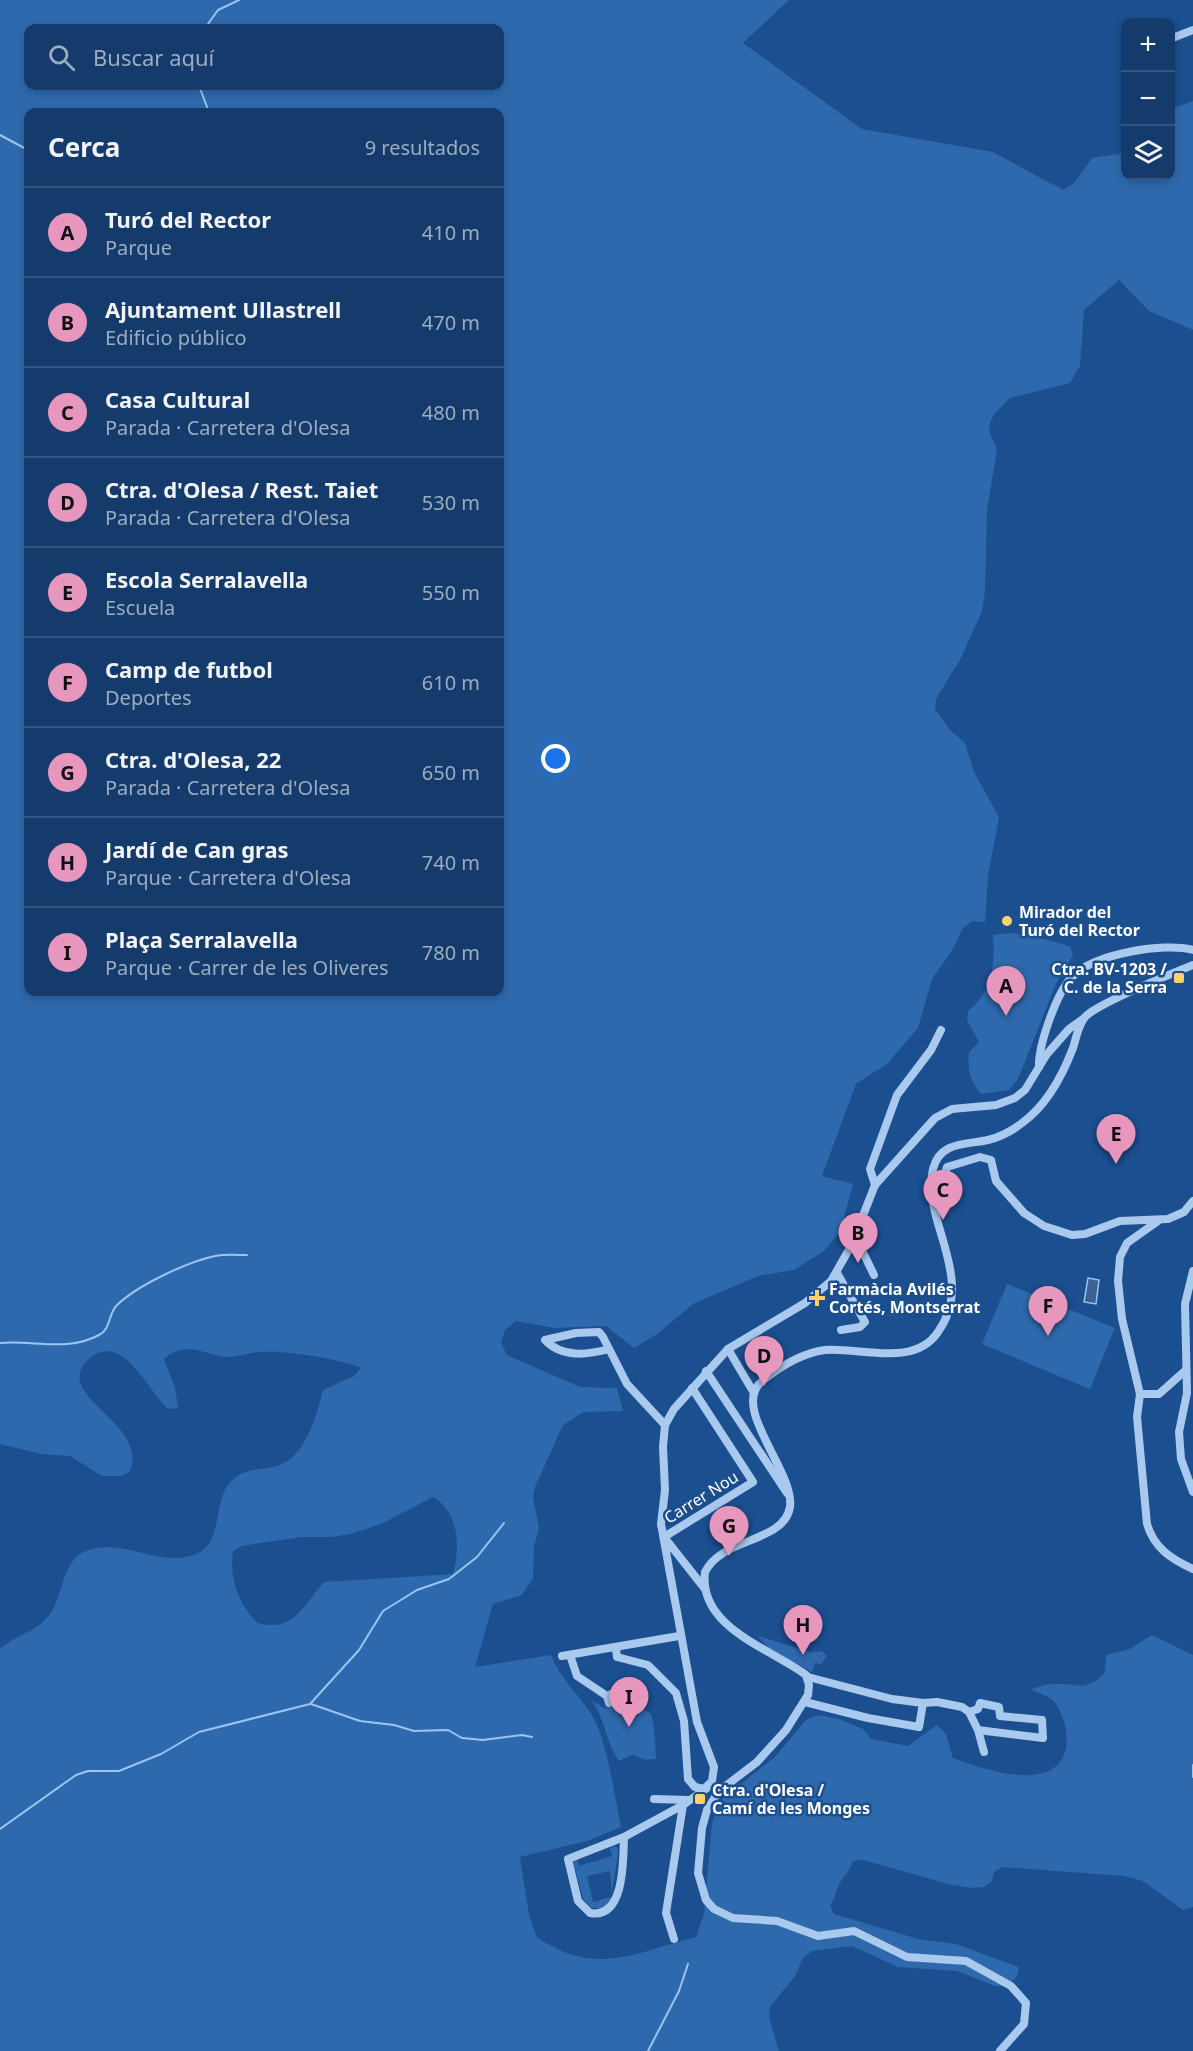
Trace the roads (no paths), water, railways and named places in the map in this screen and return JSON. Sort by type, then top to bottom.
[{"type":"street","points":[[1175,37],[1193,30]]},
{"type":"street","points":[[1039,1068],[1038,1057],[1045,1035],[1061,995],[1075,974],[1104,959],[1119,955],[1163,947],[1193,950]]},
{"type":"street","points":[[624,1837],[615,1903],[607,1912],[590,1913],[578,1901],[568,1859],[624,1837],[686,1803],[712,1781],[714,1767],[697,1722],[692,1687],[679,1636],[661,1519],[665,1490],[663,1447],[665,1425],[674,1409],[728,1349],[805,1303],[837,1273],[855,1236],[875,1185],[912,1143],[943,1113],[952,1109],[1008,1102],[1025,1089],[1070,1029],[1083,1019],[1101,1006],[1193,966]]},
{"type":"street","points":[[754,1393],[761,1382],[791,1362],[820,1351],[898,1352],[923,1346],[933,1339],[944,1321],[952,1285],[948,1254],[935,1204],[932,1176],[940,1154],[951,1146],[1000,1136],[1033,1115],[1051,1093],[1064,1070],[1083,1019]]},
{"type":"street","points":[[875,1185],[870,1169],[897,1095],[931,1050],[941,1030]]},
{"type":"street","points":[[935,1204],[947,1167],[980,1157],[991,1160],[996,1181],[1024,1213],[1059,1232],[1085,1234],[1120,1221],[1158,1221]]},
{"type":"street","points":[[1193,1201],[1184,1212],[1158,1221],[1130,1239],[1124,1248],[1119,1266],[1122,1319],[1140,1394],[1137,1417],[1142,1492],[1150,1535],[1169,1557],[1193,1569]]},
{"type":"street","points":[[855,1236],[874,1275]]},
{"type":"street","points":[[1193,1272],[1185,1304],[1187,1393],[1180,1445],[1185,1474],[1193,1492]]},
{"type":"street","points":[[837,1273],[865,1322],[860,1327],[841,1330]]},
{"type":"street","points":[[609,1349],[577,1354],[558,1348],[545,1340],[576,1333],[599,1332],[609,1349],[627,1384],[665,1425]]},
{"type":"street","points":[[705,1589],[705,1572],[715,1557],[735,1545],[758,1538],[779,1524],[788,1512],[789,1497],[783,1472],[755,1415],[754,1393],[728,1349]]},
{"type":"street","points":[[1140,1394],[1159,1394],[1186,1370]]},
{"type":"street","points":[[706,1371],[789,1497]]},
{"type":"street","name":"Carrer Nou","points":[[664,1537],[753,1482],[692,1388]]},
{"type":"street","points":[[664,1537],[705,1589],[716,1609],[742,1637],[808,1677],[892,1699],[923,1703],[950,1703],[962,1707],[969,1712],[978,1730],[984,1752]]},
{"type":"street","points":[[607,1696],[577,1676],[566,1656],[616,1649],[679,1636]]},
{"type":"street","points":[[616,1649],[617,1657],[648,1665],[676,1693],[684,1721],[688,1779],[695,1788],[704,1789],[728,1784]]},
{"type":"street","points":[[808,1677],[809,1690],[805,1702],[770,1750],[728,1784],[712,1801],[702,1828],[698,1873],[700,1888],[709,1904],[732,1918],[777,1921],[811,1935],[854,1931],[907,1958],[966,1961],[1011,1986],[1026,2003],[1024,2024],[1000,2051]]},
{"type":"street","points":[[805,1702],[868,1718],[919,1727],[923,1703]]},
{"type":"street","points":[[969,1712],[978,1708],[980,1702],[999,1707],[1000,1716],[1042,1720],[1043,1738],[978,1730]]},
{"type":"street","points":[[654,1799],[686,1803]]},
{"type":"street","points":[[674,1939],[666,1913],[686,1803]]},
{"type":"waterway","points":[[208,24],[218,10],[239,0]]},
{"type":"waterway","points":[[201,90],[207,108]]},
{"type":"waterway","points":[[0,135],[24,148]]},
{"type":"waterway","points":[[0,1343],[63,1344],[87,1340],[106,1329],[117,1305],[150,1282],[204,1259],[223,1255],[247,1255]]},
{"type":"waterway","points":[[0,1829],[76,1775],[88,1771],[119,1771],[161,1754],[199,1732],[310,1704],[359,1650],[383,1611],[417,1590],[449,1579],[477,1557],[504,1523]]},
{"type":"waterway","points":[[311,1704],[360,1721],[394,1725],[414,1731],[448,1730],[462,1738],[483,1740],[522,1735],[532,1737]]},
{"type":"waterway","points":[[1193,1765],[1193,1777]]},
{"type":"waterway","points":[[648,2051],[679,1991],[688,1964]]},
{"type":"place","name":"Mirador del Turó del Rector","points":[[1007,921]]},
{"type":"place","name":"Ctra. BV-1203 / C. de la Serra","points":[[1179,978]]},
{"type":"place","name":"Turó del Rector","points":[[1006,1016]]},
{"type":"place","name":"Escola Serralavella","points":[[1116,1164]]},
{"type":"place","name":"Casa Cultural","points":[[943,1220]]},
{"type":"place","name":"Ajuntament Ullastrell","points":[[858,1263]]},
{"type":"place","name":"Farmàcia Avilés Cortés, Montserrat","points":[[817,1298]]},
{"type":"place","name":"Camp de futbol","points":[[1048,1336]]},
{"type":"place","name":"Ctra. d'Olesa / Rest. Taiet","points":[[764,1386]]},
{"type":"place","name":"Ctra. d'Olesa, 22","points":[[729,1556]]},
{"type":"place","name":"Jardí de Can gras","points":[[803,1655]]},
{"type":"place","name":"Plaça Serralavella","points":[[629,1727]]},
{"type":"place","name":"Ctra. d'Olesa / Camí de les Monges","points":[[700,1799]]}]
